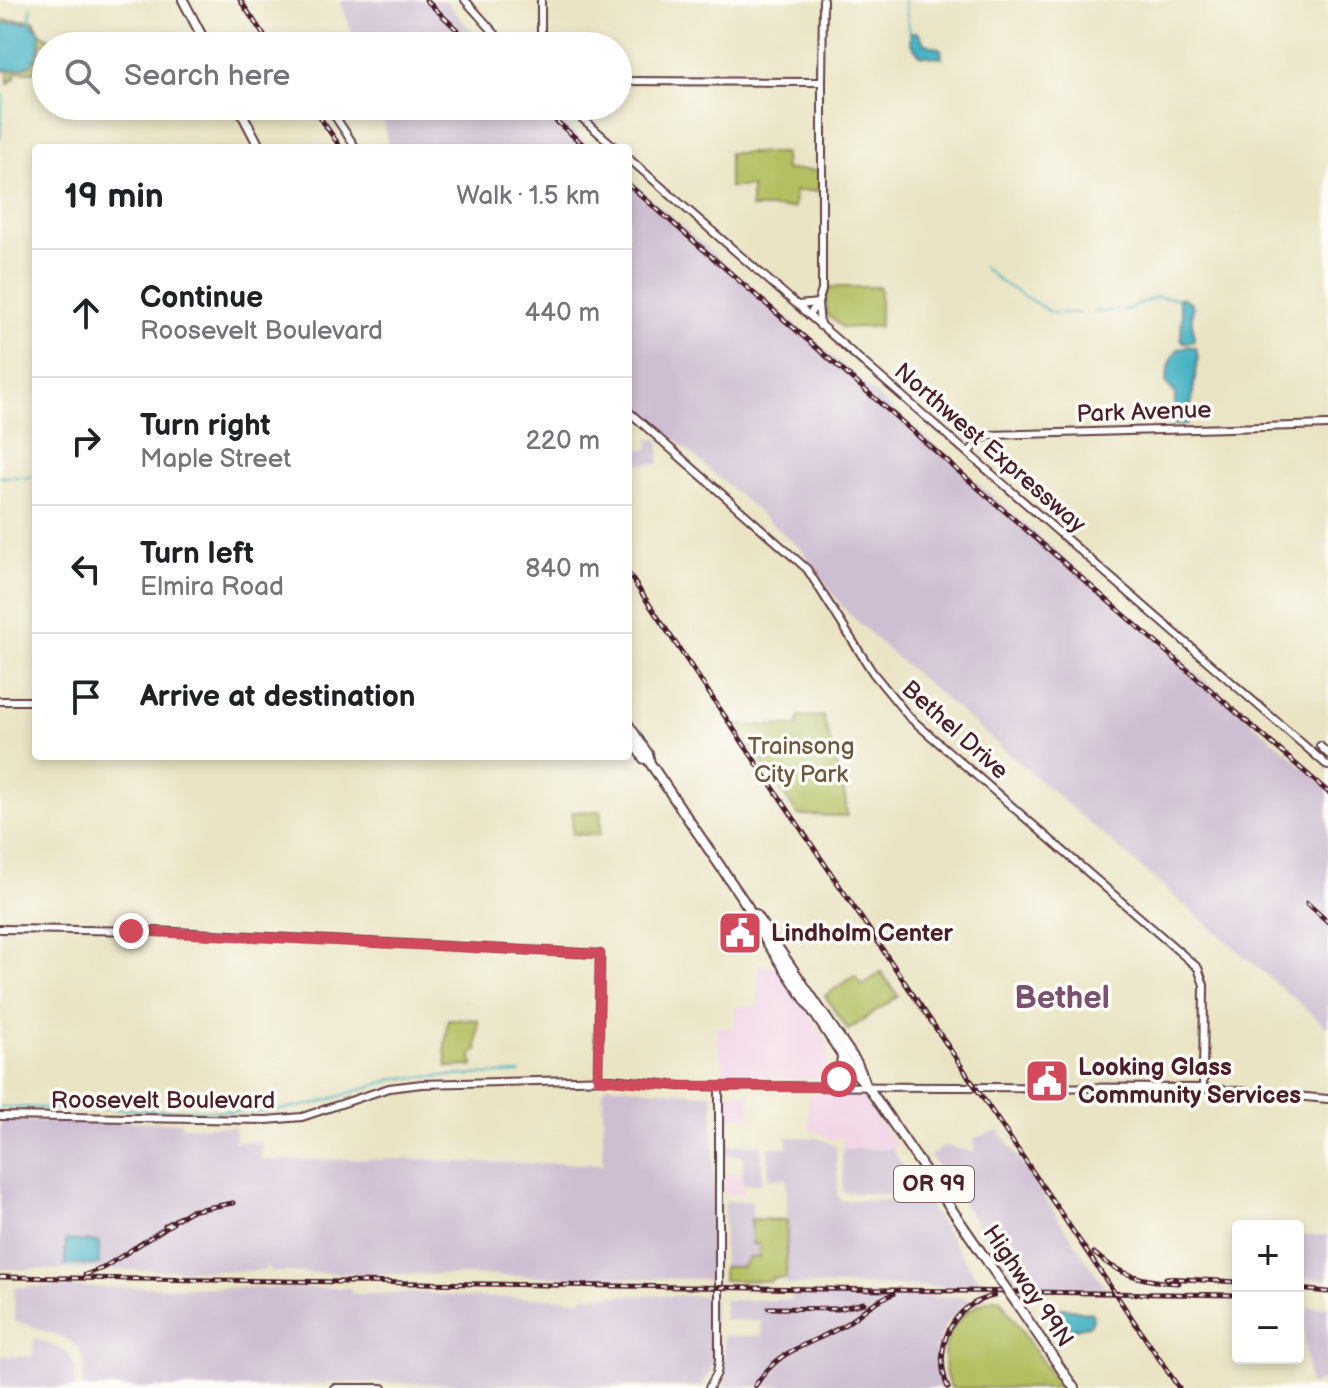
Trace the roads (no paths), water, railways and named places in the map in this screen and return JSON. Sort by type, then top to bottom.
[{"type":"main road","points":[[183,0],[200,32]]},
{"type":"main road","points":[[245,120],[258,144]]},
{"type":"main road","name":"Highway 99N","points":[[632,730],[648,754],[648,759],[857,1063],[868,1087]]},
{"type":"main road","name":"Highway 99N","points":[[632,741],[644,759],[648,759]]},
{"type":"main road","name":"Highway 99N","points":[[748,907],[756,926],[841,1053],[868,1087],[1074,1388]]},
{"type":"main road","points":[[832,1087],[839,1081],[843,1068],[841,1053]]},
{"type":"street","points":[[541,0],[541,32]]},
{"type":"street","points":[[820,326],[818,303],[823,282],[823,0]]},
{"type":"street","points":[[467,1],[494,32]]},
{"type":"street","points":[[632,81],[822,82]]},
{"type":"street","points":[[337,120],[353,144]]},
{"type":"street","points":[[584,120],[611,144]]},
{"type":"street","name":"Northwest Expressway","points":[[632,161],[1328,766]]},
{"type":"street","points":[[797,305],[818,303]]},
{"type":"street","points":[[809,315],[818,303]]},
{"type":"street","name":"Bethel Drive","points":[[632,414],[807,569],[878,681],[909,717],[1198,968],[1204,985],[1203,1088]]},
{"type":"street","name":"Park Avenue","points":[[968,453],[983,437],[993,434],[1328,425]]},
{"type":"street","points":[[0,701],[32,701]]},
{"type":"street","points":[[1320,746],[1328,754]]},
{"type":"street","points":[[0,929],[155,931],[600,954],[598,1079]]},
{"type":"street","name":"Roosevelt Boulevard","points":[[0,1116],[267,1120],[302,1117],[406,1085],[598,1079],[719,1087],[1203,1088],[1328,1099]]},
{"type":"street","points":[[709,1388],[719,1366],[719,1087]]},
{"type":"street","points":[[334,1388],[383,1388]]},
{"type":"water","points":[[32,23],[39,32],[32,32],[31,64],[19,69],[0,70],[0,24]]},
{"type":"water","points":[[910,32],[917,32],[926,44],[941,49],[942,58],[920,55],[910,42]]},
{"type":"water","points":[[1181,297],[1192,305],[1193,342],[1183,342],[1181,339],[1182,315],[1178,299]]},
{"type":"water","points":[[1188,346],[1196,348],[1198,357],[1189,419],[1187,425],[1174,425],[1175,393],[1166,383],[1167,374],[1178,349]]},
{"type":"water","points":[[66,1240],[99,1242],[99,1265],[65,1265]]},
{"type":"water","points":[[1058,1309],[1092,1313],[1090,1325],[1074,1329],[1062,1327],[1054,1319]]},
{"type":"waterway","points":[[904,0],[910,32]]},
{"type":"waterway","points":[[30,23],[31,7]]},
{"type":"waterway","points":[[0,138],[3,94]]},
{"type":"waterway","points":[[983,267],[1002,283],[1052,313],[1080,313]]},
{"type":"waterway","points":[[1094,312],[1130,309],[1155,297],[1178,298]]},
{"type":"waterway","points":[[0,477],[32,477]]},
{"type":"waterway","points":[[0,1107],[266,1112],[315,1104],[398,1078],[520,1073]]},
{"type":"railway","points":[[240,0],[262,32]]},
{"type":"railway","points":[[426,0],[459,32]]},
{"type":"railway","points":[[322,120],[338,144]]},
{"type":"railway","points":[[555,120],[582,144]]},
{"type":"railway","points":[[632,187],[1328,792]]},
{"type":"railway","points":[[632,579],[1179,1388]]},
{"type":"railway","points":[[1307,903],[1328,922]]},
{"type":"railway","points":[[165,1226],[190,1211],[233,1203]]},
{"type":"railway","points":[[85,1275],[103,1268],[173,1223]]},
{"type":"railway","points":[[1094,1253],[1113,1267],[1133,1276],[1178,1283]]},
{"type":"railway","points":[[0,1277],[1232,1295]]},
{"type":"railway","points":[[1166,1278],[1232,1282]]},
{"type":"railway","points":[[1304,1290],[1328,1292]]},
{"type":"railway","points":[[755,1386],[784,1356],[841,1327],[893,1294]]},
{"type":"railway","points":[[948,1388],[942,1358],[949,1330],[966,1308],[994,1296]]},
{"type":"railway","points":[[769,1308],[838,1309],[864,1303]]},
{"type":"place","name":"Lindholm Center","points":[[740,933]]},
{"type":"place","name":"Looking Glass Community Services","points":[[1047,1081]]},
{"type":"district","name":"Bethel","points":[[1062,998]]},
{"type":"park label","name":"Trainsong City Park","points":[[801,760]]}]
